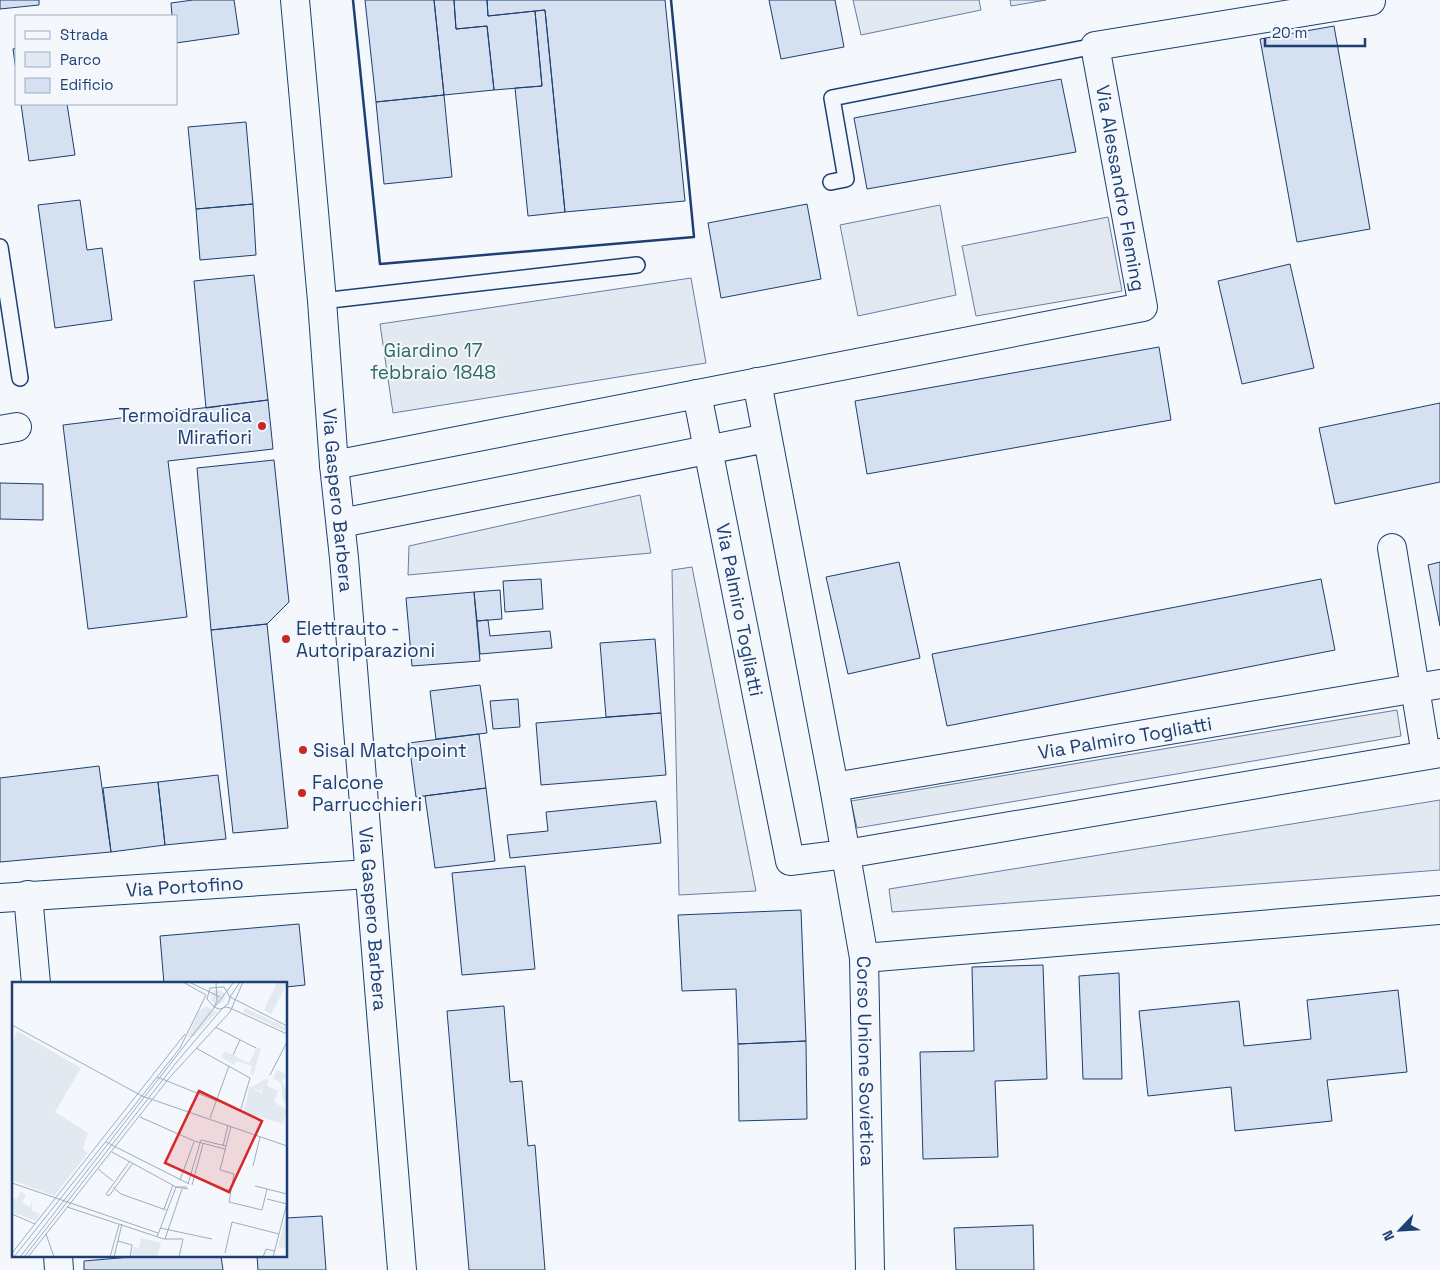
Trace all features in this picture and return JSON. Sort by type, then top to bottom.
[{"type":"street","name":"Via Gaspero Barbera","points":[[295,0],[322,301],[334,465],[341,523],[402,1270]]},
{"type":"street","points":[[1095,46],[1371,0]]},
{"type":"street","name":"Via Alessandro Fleming","points":[[757,382],[1143,307],[1095,46]]},
{"type":"street","points":[[334,465],[757,382],[846,854]]},
{"type":"street","name":"Via Palmiro Togliatti","points":[[697,394],[790,861],[846,854],[1433,754],[1428,686],[1392,548]]},
{"type":"street","points":[[341,523],[767,438]]},
{"type":"street","name":"Via Palmiro Togliatti","points":[[834,787],[1428,686]]},
{"type":"street","name":"Corso Unione Sovietica","points":[[846,854],[864,958],[870,1270]]},
{"type":"street","name":"Via Portofino","points":[[0,898],[369,874]]},
{"type":"street","points":[[28,895],[36,982]]},
{"type":"street","points":[[864,958],[1440,910]]},
{"type":"lane","points":[[831,182],[846,179],[832,98],[1095,46]]},
{"type":"lane","points":[[0,247],[20,378]]},
{"type":"lane","points":[[322,301],[637,265]]},
{"type":"green space","points":[[853,0],[979,0],[981,10],[861,35]]},
{"type":"green space","points":[[1010,0],[1046,0],[1011,6]]},
{"type":"green space","points":[[940,205],[956,295],[858,316],[840,225]]},
{"type":"green space","name":"Giardino 17 febbraio 1848","points":[[691,278],[706,363],[393,413],[380,324]]},
{"type":"green space","points":[[640,495],[651,553],[408,575],[409,546]]},
{"type":"green space","points":[[692,567],[756,891],[679,895],[672,570]]},
{"type":"green space","points":[[1397,710],[1401,736],[857,828],[851,801]]},
{"type":"green space","points":[[1440,800],[1440,870],[892,912],[889,889]]},
{"type":"shaded area","points":[[1108,217],[1122,291],[976,316],[962,246]]},
{"type":"building","points":[[0,0],[39,0],[39,5],[0,9]]},
{"type":"building","points":[[193,0],[234,0],[239,34],[178,43],[178,15],[172,15],[171,3]]},
{"type":"building","points":[[365,0],[434,0],[444,95],[376,102]]},
{"type":"building","points":[[434,0],[454,0],[456,29],[487,26],[494,90],[444,95]]},
{"type":"building","points":[[454,0],[487,0],[488,16],[535,11],[542,86],[494,90],[487,26],[456,29]]},
{"type":"building","points":[[487,0],[665,0],[685,201],[565,212],[545,10],[488,16]]},
{"type":"building","points":[[769,0],[835,0],[844,47],[781,59]]},
{"type":"building","points":[[545,10],[565,212],[528,216],[515,88],[542,86],[535,11]]},
{"type":"building","points":[[1334,26],[1370,229],[1297,242],[1260,39]]},
{"type":"building","points":[[1061,79],[1076,152],[867,189],[854,118]]},
{"type":"building","points":[[444,95],[452,177],[384,184],[376,102]]},
{"type":"building","points":[[21,105],[67,105],[75,155],[29,161]]},
{"type":"building","points":[[246,122],[253,204],[196,209],[188,127]]},
{"type":"building","points":[[80,200],[87,250],[102,248],[112,320],[55,328],[38,205]]},
{"type":"building","points":[[253,204],[256,255],[200,260],[196,209]]},
{"type":"building","points":[[807,204],[821,279],[721,298],[708,223]]},
{"type":"building","points":[[1290,264],[1314,368],[1242,384],[1218,281]]},
{"type":"building","points":[[254,275],[268,400],[206,408],[194,281]]},
{"type":"building","points":[[1159,347],[1171,420],[867,474],[855,401]]},
{"type":"building","points":[[268,400],[273,449],[168,461],[187,617],[88,629],[63,425]]},
{"type":"building","points":[[1440,403],[1440,482],[1335,504],[1319,428]]},
{"type":"building","points":[[274,460],[289,602],[267,624],[211,630],[197,468]]},
{"type":"building","points":[[0,483],[43,484],[43,520],[0,519]]},
{"type":"building","points":[[899,562],[920,658],[848,674],[826,577]]},
{"type":"building","points":[[1440,562],[1440,626],[1428,565]]},
{"type":"building","points":[[541,579],[543,609],[505,612],[503,581]]},
{"type":"building","points":[[1321,579],[1335,650],[947,726],[932,654]]},
{"type":"building","points":[[500,590],[502,619],[477,621],[474,592]]},
{"type":"building","points":[[474,592],[480,661],[412,666],[406,598]]},
{"type":"building","points":[[488,620],[490,636],[550,631],[552,648],[480,654],[477,621]]},
{"type":"building","points":[[267,624],[288,828],[233,833],[211,630]]},
{"type":"building","points":[[655,639],[661,713],[606,717],[600,643]]},
{"type":"building","points":[[480,685],[487,733],[436,739],[430,691]]},
{"type":"building","points":[[518,699],[520,727],[493,729],[490,701]]},
{"type":"building","points":[[661,713],[666,775],[541,785],[536,723]]},
{"type":"building","points":[[479,734],[486,788],[416,797],[409,743]]},
{"type":"building","points":[[99,766],[111,852],[0,862],[0,778]]},
{"type":"building","points":[[218,775],[226,839],[165,845],[158,782]]},
{"type":"building","points":[[158,782],[165,845],[111,852],[103,788]]},
{"type":"building","points":[[486,788],[495,861],[435,868],[425,796]]},
{"type":"building","points":[[656,801],[661,843],[510,858],[507,835],[548,831],[546,812]]},
{"type":"building","points":[[525,866],[535,969],[462,975],[452,873]]},
{"type":"building","points":[[801,910],[806,1041],[738,1044],[736,989],[682,991],[678,915]]},
{"type":"building","points":[[299,924],[305,985],[288,987],[288,982],[164,982],[160,936]]},
{"type":"building","points":[[1043,965],[1047,1079],[995,1081],[998,1157],[923,1159],[920,1052],[974,1051],[972,967]]},
{"type":"building","points":[[1119,973],[1122,1079],[1083,1079],[1079,976]]},
{"type":"building","points":[[1398,990],[1407,1072],[1327,1080],[1332,1121],[1235,1131],[1231,1087],[1148,1096],[1139,1011],[1239,1001],[1244,1046],[1311,1039],[1307,1000]]},
{"type":"building","points":[[504,1006],[510,1082],[522,1081],[528,1146],[535,1145],[545,1270],[469,1270],[447,1011]]},
{"type":"building","points":[[806,1041],[807,1119],[739,1121],[738,1044]]},
{"type":"building","points":[[322,1216],[326,1270],[258,1270],[257,1258],[288,1258],[288,1218]]},
{"type":"building","points":[[1033,1225],[1034,1270],[956,1270],[954,1228]]},
{"type":"building","points":[[119,1258],[221,1258],[223,1270],[84,1270],[84,1261]]},
{"type":"wall","points":[[353,0],[380,264],[694,237],[671,0]]},
{"type":"place","name":"Termoidraulica Mirafiori","points":[[262,426]]},
{"type":"place","name":"Elettrauto - Autoriparazioni","points":[[286,639]]},
{"type":"place","name":"Sisal Matchpoint","points":[[303,750]]},
{"type":"place","name":"Falcone Parrucchieri","points":[[302,793]]}]
